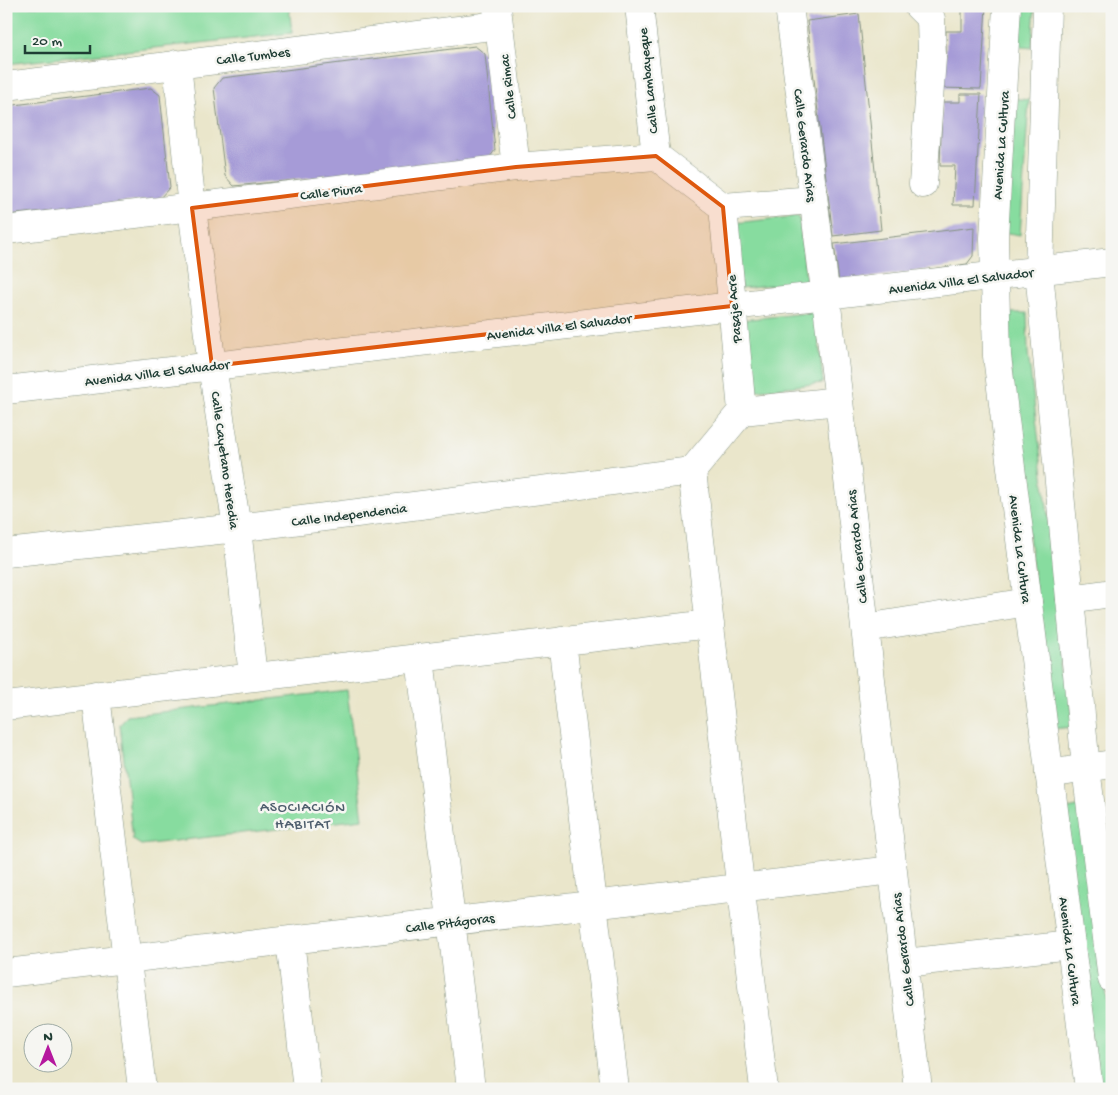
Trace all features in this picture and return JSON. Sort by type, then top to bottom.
[{"type":"street","name":"Calle Lambayeque","points":[[639,6],[656,156]]},
{"type":"street","name":"Calle Gerardo Arias","points":[[789,6],[839,401],[918,1089]]},
{"type":"street","points":[[918,6],[931,19],[932,58],[924,184]]},
{"type":"street","name":"Avenida La Cultura","points":[[1007,6],[1006,59],[994,238],[997,356],[1089,1089]]},
{"type":"street","points":[[1046,6],[1039,270],[1070,599],[1099,766],[1112,979]]},
{"type":"street","name":"Calle Tumbes","points":[[6,86],[177,64],[498,16]]},
{"type":"street","name":"Calle Rimac","points":[[498,16],[516,168]]},
{"type":"street","points":[[1006,59],[1044,63]]},
{"type":"street","name":"Calle Cayetano Heredia","points":[[177,64],[192,208],[212,366],[236,528],[253,677]]},
{"type":"street","name":"Calle Piura","points":[[6,230],[516,168],[656,156]]},
{"type":"street","points":[[656,156],[723,208],[813,200]]},
{"type":"street","name":"Pasaje Acre","points":[[723,208],[742,411]]},
{"type":"street","name":"Avenida Villa El Salvador","points":[[6,390],[1112,262]]},
{"type":"street","points":[[764,1089],[692,470],[742,411],[839,401]]},
{"type":"street","name":"Calle Independencia","points":[[6,553],[236,528],[692,470]]},
{"type":"street","points":[[1070,599],[1112,594]]},
{"type":"street","points":[[865,628],[1028,602]]},
{"type":"street","points":[[6,706],[710,624]]},
{"type":"street","points":[[562,641],[615,1089]]},
{"type":"street","points":[[420,658],[471,1089]]},
{"type":"street","points":[[96,695],[142,1089]]},
{"type":"street","points":[[1049,774],[1099,766]]},
{"type":"street","name":"Calle Pitágoras","points":[[6,973],[893,870]]},
{"type":"street","points":[[290,940],[307,1089]]},
{"type":"street","points":[[904,963],[1071,946]]},
{"type":"highlighted area","points":[[656,156],[723,207],[732,306],[212,366],[192,208],[516,167]]},
{"type":"green space","points":[[6,6],[289,6],[292,33],[6,64]]},
{"type":"green space","points":[[1017,6],[1035,6],[1032,48],[1014,46]]},
{"type":"green space","points":[[1011,98],[1029,100],[1020,235],[1002,232]]},
{"type":"green space","points":[[799,216],[806,281],[741,288],[734,223]]},
{"type":"green space","points":[[816,312],[823,383],[750,391],[741,320]]},
{"type":"green space","points":[[1004,313],[1027,313],[1028,353],[1074,727],[1051,729]]},
{"type":"green space","points":[[347,690],[363,819],[141,845],[133,840],[120,725],[127,716]]},
{"type":"green space","points":[[1082,806],[1112,1047],[1112,1089],[1097,1089],[1063,810]]},
{"type":"building","points":[[962,6],[986,6],[981,89],[939,88],[946,58],[946,31],[962,31]]},
{"type":"building","points":[[859,14],[881,230],[833,236],[807,21]]},
{"type":"building","points":[[475,46],[485,54],[495,150],[487,161],[234,186],[225,176],[214,88],[222,78]]},
{"type":"building","points":[[151,88],[160,95],[170,187],[159,199],[6,215],[6,106]]},
{"type":"building","points":[[960,94],[981,94],[975,205],[953,205],[955,166],[940,166],[942,102],[960,102]]},
{"type":"building","points":[[974,227],[973,256],[967,264],[839,282],[834,244]]},
{"type":"district","name":"ASOCIACIÓN HABITAT","points":[[303,814]]}]
